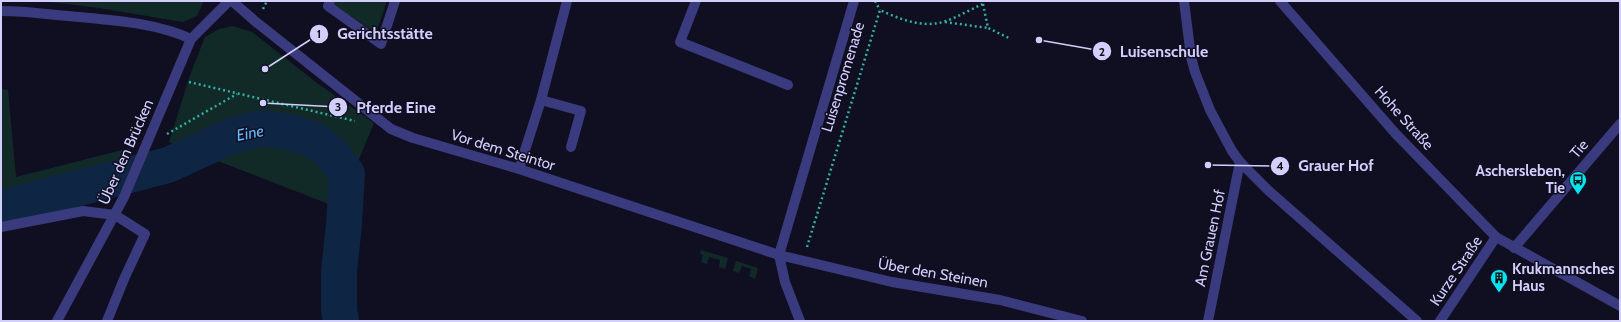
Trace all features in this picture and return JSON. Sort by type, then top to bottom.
[{"type":"street","name":"Über den Brücken","points":[[57,321],[124,197],[191,40],[230,1]]},
{"type":"street","name":"Vor dem Steintor","points":[[230,1],[391,129],[413,138],[519,169],[778,255]]},
{"type":"street","points":[[330,1],[328,6],[381,44],[395,1]]},
{"type":"street","points":[[519,169],[541,100],[566,1]]},
{"type":"street","points":[[696,1],[680,42],[788,85]]},
{"type":"street","name":"Luisenpromenade","points":[[778,255],[854,1]]},
{"type":"street","points":[[1184,1],[1191,57],[1199,83],[1232,150],[1240,162],[1269,190],[1417,321]]},
{"type":"street","name":"Hohe Straße","points":[[1280,1],[1395,133],[1496,237],[1620,306]]},
{"type":"street","points":[[1,11],[97,19],[144,25],[175,32],[191,40]]},
{"type":"street","points":[[541,100],[581,111],[571,147]]},
{"type":"street","name":"Tie","points":[[1514,248],[1620,124]]},
{"type":"street","name":"Am Grauen Hof","points":[[1208,321],[1240,162]]},
{"type":"street","points":[[1,227],[83,211],[115,214],[146,234],[124,279],[107,321]]},
{"type":"street","name":"Kurze Straße","points":[[1440,321],[1496,237]]},
{"type":"street","points":[[778,255],[785,282],[800,321]]},
{"type":"street","name":"Über den Steinen","points":[[778,255],[892,282],[1000,300],[1082,321]]},
{"type":"path","points":[[875,1],[880,10]]},
{"type":"path","points":[[983,2],[988,28]]},
{"type":"path","name":"Luisenpromenade","points":[[803,260],[880,10],[902,20],[925,23],[945,22],[983,2]]},
{"type":"path","points":[[945,22],[988,28],[1009,38]]},
{"type":"path","points":[[175,79],[360,122]]},
{"type":"path","points":[[152,132],[162,137],[237,94]]},
{"type":"green space","points":[[42,1],[202,1],[203,3],[197,16],[183,22],[99,8]]},
{"type":"green space","points":[[335,1],[387,1],[376,33],[333,4]]},
{"type":"green space","points":[[233,26],[252,32],[317,83],[374,123],[339,208],[169,142],[190,75],[205,37],[219,29]]},
{"type":"green space","points":[[1,89],[8,90],[16,177],[130,148],[113,192],[1,216]]},
{"type":"green space","points":[[701,250],[728,258],[725,269],[719,267],[720,260],[709,257],[707,264],[701,262],[703,255],[700,254]]},
{"type":"green space","points":[[736,261],[758,268],[755,279],[749,276],[751,269],[742,266],[739,273],[733,271]]},
{"type":"waterway","name":"Eine","points":[[1,208],[168,165],[231,136],[262,128],[290,132],[316,141],[331,153],[347,174],[344,225],[339,271],[339,310],[341,321]]},
{"type":"place","name":"Luisenschule","points":[[1039,40]]},
{"type":"place","name":"Gerichtsstätte","points":[[265,69]]},
{"type":"place","name":"Pferde Eine","points":[[263,103]]},
{"type":"place","name":"Grauer Hof","points":[[1208,165]]},
{"type":"place","name":"Aschersleben, Tie","points":[[1578,195]]},
{"type":"place","name":"Krukmannsches Haus","points":[[1499,293]]}]
